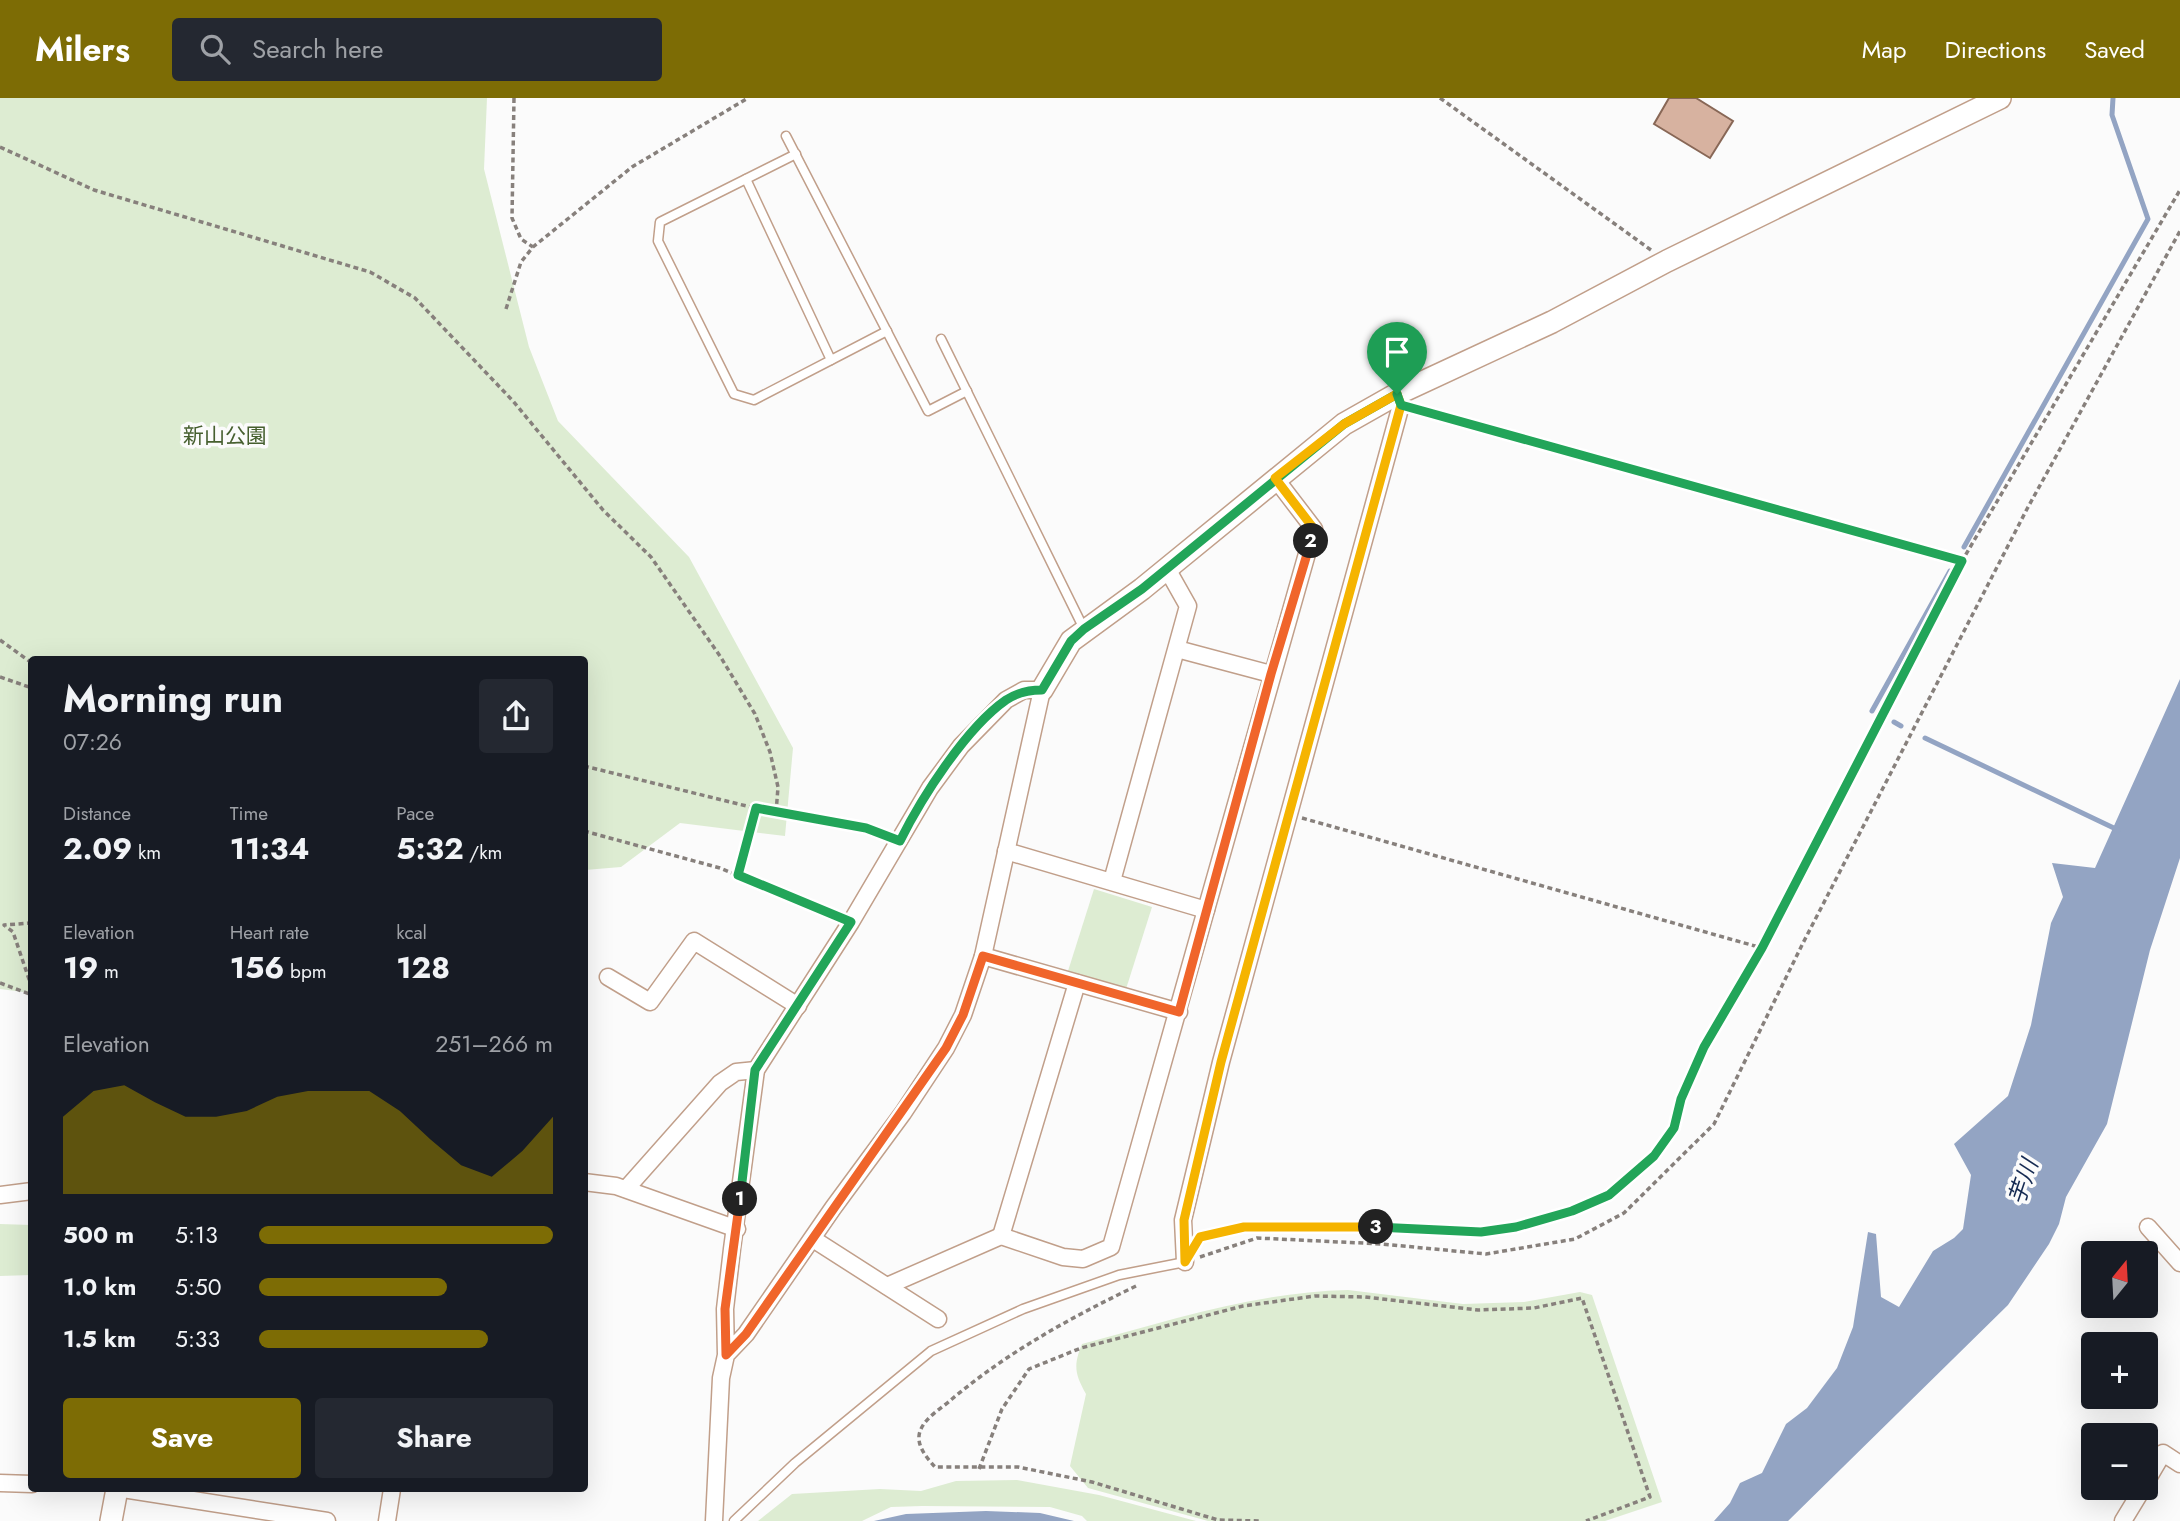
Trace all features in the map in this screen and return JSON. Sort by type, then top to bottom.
[{"type":"street","points":[[726,1355],[746,1334],[813,1239],[946,1048],[963,1015],[983,956],[1042,690],[1071,641],[1142,589],[1344,424],[1399,400],[1667,261],[1986,101]]},
{"type":"street","points":[[1185,1262],[1184,1220],[1221,1062],[1291,815],[1399,400]]},
{"type":"street","points":[[887,1286],[1001,1236],[1063,1257],[1083,1259],[1111,1247],[1314,529],[1275,478]]},
{"type":"street","points":[[1112,881],[1188,606],[1166,567]]},
{"type":"street","points":[[1177,649],[1271,674]]},
{"type":"street","points":[[713,1521],[721,1378],[726,1355],[725,1309],[755,1070],[851,922],[930,788],[1006,700],[1024,690],[1042,690]]},
{"type":"street","points":[[1006,851],[1206,911]]},
{"type":"street","points":[[608,977],[650,1002],[694,941],[798,1006]]},
{"type":"street","points":[[983,956],[1179,1012]]},
{"type":"street","points":[[1001,1236],[1077,983]]},
{"type":"street","points":[[626,1189],[720,1083],[736,1072],[755,1070]]},
{"type":"street","points":[[588,1183],[626,1189],[737,1229]]},
{"type":"street","points":[[0,1195],[28,1192]]},
{"type":"street","points":[[2148,1227],[2180,1263]]},
{"type":"street","points":[[813,1239],[938,1319]]},
{"type":"street","points":[[2158,1461],[2163,1452],[2180,1464]]},
{"type":"street","points":[[0,1483],[28,1484]]},
{"type":"street","points":[[111,1521],[116,1492]]},
{"type":"street","points":[[141,1492],[327,1521]]},
{"type":"street","points":[[387,1521],[392,1492]]},
{"type":"street","points":[[2123,1521],[2136,1500]]},
{"type":"lane","points":[[786,136],[928,411],[967,391]]},
{"type":"lane","points":[[796,154],[660,222],[658,241],[734,394],[754,400],[887,331]]},
{"type":"lane","points":[[746,179],[831,360]]},
{"type":"lane","points":[[941,339],[1084,629]]},
{"type":"lane","points":[[734,1521],[795,1462],[931,1351],[1023,1309],[1107,1279],[1185,1262]]},
{"type":"path","points":[[514,98],[512,218],[521,239],[533,247]]},
{"type":"path","points":[[506,309],[521,262],[533,247],[632,167],[748,98]]},
{"type":"path","points":[[1440,98],[1667,261]]},
{"type":"path","points":[[0,147],[94,190],[354,266],[415,298],[513,401],[603,510],[635,538],[659,568],[720,656],[755,714],[770,752],[778,787],[776,813]]},
{"type":"path","points":[[1185,1262],[1200,1237],[1244,1227],[1339,1226],[1481,1232],[1516,1227],[1572,1211],[1609,1195],[1654,1156],[1674,1128],[1681,1099],[1704,1047],[1762,948],[1962,561],[2180,190]]},
{"type":"path","points":[[1185,1262],[1257,1238],[1382,1244],[1486,1254],[1575,1238],[1624,1213],[1714,1124],[1803,943],[2027,509],[2180,231]]},
{"type":"path","points":[[1399,400],[1962,561]]},
{"type":"path","points":[[0,640],[28,660]]},
{"type":"path","points":[[0,677],[28,687]]},
{"type":"path","points":[[588,767],[776,813],[866,828],[900,841]]},
{"type":"path","points":[[738,875],[756,808]]},
{"type":"path","points":[[1291,815],[1762,948]]},
{"type":"path","points":[[588,832],[738,875],[851,922]]},
{"type":"path","points":[[28,923],[4,925],[13,932],[28,976]]},
{"type":"path","points":[[0,984],[28,994]]},
{"type":"path","points":[[1148,1280],[1035,1338],[972,1382],[921,1429],[918,1441],[935,1467],[1030,1470],[1092,1482],[1218,1520],[1259,1521]]},
{"type":"path","points":[[979,1469],[1002,1409],[1029,1369],[1081,1348],[1243,1306],[1315,1296],[1365,1297],[1478,1310],[1534,1308],[1582,1298],[1650,1497],[1586,1521]]},
{"type":"green space","name":"新山公園","points":[[0,98],[487,98],[484,169],[529,347],[558,421],[689,557],[793,748],[785,836],[680,823],[621,867],[588,870],[588,656],[28,656],[28,993],[0,989]]},
{"type":"green space","points":[[1094,889],[1152,907],[1126,989],[1068,971]]},
{"type":"green space","points":[[0,1224],[28,1225],[28,1275],[0,1276]]},
{"type":"green space","points":[[1348,1290],[1463,1304],[1524,1302],[1580,1292],[1592,1295],[1662,1502],[1605,1521],[1208,1521],[1088,1488],[1070,1466],[1086,1394],[1077,1370],[1077,1358],[1082,1344],[1247,1302]]},
{"type":"green space","points":[[1017,1480],[1099,1495],[1196,1521],[1087,1521],[1082,1516],[1050,1507],[922,1506],[891,1507],[862,1521],[758,1521],[792,1494],[880,1489],[921,1491],[956,1481]]},
{"type":"water","name":"芋川","points":[[2180,679],[2180,858],[2150,950],[2107,1124],[2066,1197],[2059,1224],[2049,1244],[2008,1305],[1788,1521],[1714,1521],[1730,1503],[1740,1483],[1762,1473],[1786,1424],[1807,1408],[1837,1368],[1853,1327],[1868,1232],[1876,1234],[1881,1297],[1899,1307],[1933,1251],[1963,1229],[1971,1175],[1954,1144],[2008,1096],[2031,1025],[2051,923],[2063,897],[2052,863],[2095,868]]},
{"type":"water","points":[[986,1511],[1040,1513],[1074,1521],[874,1521],[906,1514]]},
{"type":"building","points":[[1669,98],[1696,98],[1733,121],[1710,158],[1654,124]]},
{"type":"waterway","points":[[1964,547],[2148,219],[2112,115],[2113,98]]},
{"type":"waterway","points":[[1872,711],[1950,571]]},
{"type":"waterway","points":[[1894,722],[1901,726]]},
{"type":"waterway","points":[[1925,738],[2118,830]]},
{"type":"route","points":[[1397,394],[1344,424],[1275,478],[1166,567],[1142,589],[1084,629],[1071,641],[1042,690],[1024,690],[1006,700],[961,746],[911,817],[900,841],[866,828],[756,808],[738,875],[851,922],[755,1070],[725,1309],[726,1355],[746,1334],[946,1048],[963,1015],[983,956],[1179,1012],[1271,674],[1314,529],[1275,478],[1344,424],[1397,394],[1401,405],[1291,815],[1221,1062],[1184,1220],[1185,1262],[1200,1237],[1244,1227],[1378,1227],[1481,1232],[1516,1227],[1572,1211],[1609,1195],[1654,1156],[1674,1128],[1681,1099],[1704,1047],[1762,948],[1962,561],[1401,405],[1397,394]]}]
